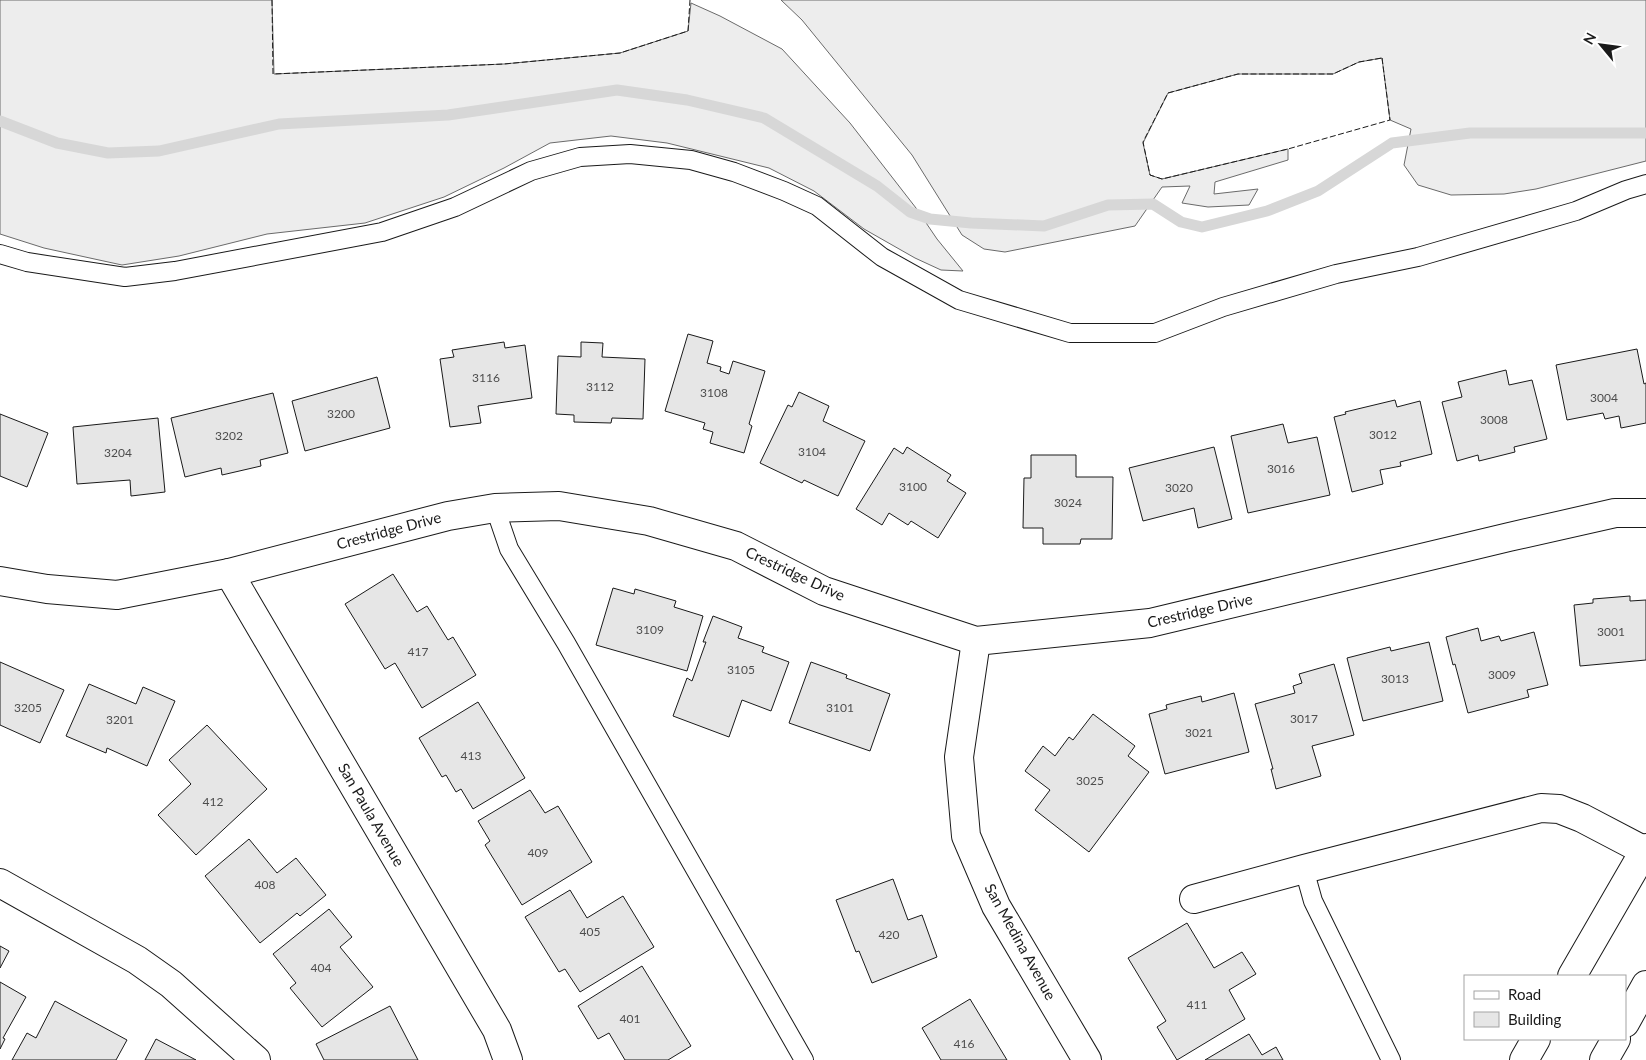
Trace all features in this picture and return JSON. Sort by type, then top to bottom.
[{"type":"street","name":"Crestridge Drive","points":[[0,581],[46,590],[117,595],[229,573],[448,516],[495,508],[559,506],[649,521],[736,546],[824,591],[976,641],[1150,623],[1615,513],[1646,513]]},
{"type":"street","name":"San Paula Avenue","points":[[229,573],[496,1030],[508,1060]]},
{"type":"street","name":"San Medina Avenue","points":[[976,641],[959,757],[966,836],[996,906],[1087,1060]]},
{"type":"street","points":[[1194,899],[1541,808],[1560,809],[1645,849],[1573,975]]},
{"type":"street","points":[[0,883],[136,960],[171,984],[256,1060]]},
{"type":"street","points":[[1626,1021],[1646,985]]},
{"type":"street","points":[[1524,1060],[1535,1040]]},
{"type":"street","points":[[1604,1060],[1615,1040]]},
{"type":"lane","points":[[0,254],[27,262],[125,276],[175,272],[382,232],[455,207],[531,171],[580,157],[630,154],[691,160],[734,172],[784,190],[817,206],[882,257],[959,300],[1070,333],[1155,334],[1223,307],[1336,274],[1436,252],[1576,211],[1626,190],[1646,184]]},
{"type":"lane","points":[[495,508],[509,549],[566,643],[804,1060]]},
{"type":"lane","points":[[1304,869],[1313,901],[1391,1060]]},
{"type":"shaded area","points":[[0,0],[272,0],[274,74],[504,64],[620,53],[688,31],[691,3],[782,49],[850,123],[963,271],[941,270],[915,258],[864,229],[814,191],[769,168],[667,143],[611,136],[550,143],[444,197],[365,223],[267,234],[179,256],[122,265],[44,248],[0,234]]},
{"type":"shaded area","points":[[781,0],[1646,0],[1646,161],[1536,189],[1504,194],[1451,195],[1418,185],[1404,165],[1411,129],[1390,120],[1382,58],[1359,62],[1333,74],[1238,74],[1168,93],[1143,143],[1150,175],[1162,179],[1288,149],[1288,160],[1215,182],[1214,194],[1258,189],[1249,205],[1208,207],[1182,203],[1190,186],[1162,187],[1135,226],[1005,252],[984,249],[962,235],[912,155],[802,20]]},
{"type":"building","points":[[688,334],[713,341],[707,363],[721,367],[720,371],[729,374],[733,361],[765,371],[749,424],[752,426],[744,453],[710,443],[713,432],[703,429],[705,423],[665,411]]},
{"type":"building","points":[[504,342],[505,348],[525,345],[532,398],[478,406],[481,423],[450,427],[440,359],[454,357],[452,350]]},
{"type":"building","points":[[581,342],[603,343],[602,357],[645,359],[643,419],[612,418],[611,423],[574,422],[574,415],[556,414],[558,356],[581,357]]},
{"type":"building","points":[[1637,349],[1644,384],[1646,383],[1646,423],[1621,428],[1619,416],[1605,419],[1603,413],[1567,420],[1556,365]]},
{"type":"building","points":[[1506,370],[1509,385],[1532,380],[1547,439],[1514,447],[1515,452],[1479,461],[1478,455],[1457,461],[1442,402],[1462,397],[1458,382]]},
{"type":"building","points":[[377,377],[390,428],[305,451],[292,401]]},
{"type":"building","points":[[799,392],[829,406],[823,421],[865,441],[838,496],[804,480],[802,483],[760,463],[788,405],[792,407]]},
{"type":"building","points":[[273,393],[288,453],[260,460],[261,466],[222,475],[221,468],[185,477],[171,418]]},
{"type":"building","points":[[1395,400],[1397,407],[1420,401],[1432,454],[1400,462],[1401,466],[1380,470],[1383,484],[1352,492],[1334,417],[1346,414],[1345,412]]},
{"type":"building","points":[[0,414],[48,433],[27,487],[0,476]]},
{"type":"building","points":[[158,418],[165,492],[131,496],[130,480],[77,484],[73,427]]},
{"type":"building","points":[[1283,424],[1288,443],[1317,437],[1330,495],[1248,513],[1231,436]]},
{"type":"building","points":[[907,447],[951,475],[947,481],[966,493],[938,538],[911,521],[908,525],[889,513],[882,525],[856,509],[894,448],[903,454]]},
{"type":"building","points":[[1214,447],[1232,519],[1198,528],[1194,508],[1143,521],[1129,468]]},
{"type":"building","points":[[1031,455],[1076,455],[1076,477],[1113,477],[1112,539],[1081,539],[1080,544],[1043,544],[1043,528],[1023,528],[1024,478],[1031,478]]},
{"type":"building","points":[[393,574],[417,612],[427,606],[448,640],[453,637],[476,675],[422,708],[395,663],[385,669],[345,604]]},
{"type":"building","points":[[613,588],[634,594],[635,589],[676,601],[674,607],[703,616],[687,671],[596,645]]},
{"type":"building","points":[[1630,596],[1630,601],[1646,600],[1646,660],[1580,666],[1574,605],[1593,603],[1593,599]]},
{"type":"building","points":[[713,616],[742,627],[738,638],[764,647],[762,652],[789,662],[771,711],[742,700],[729,737],[673,716],[687,678],[692,681],[706,642],[703,642]]},
{"type":"building","points":[[1478,628],[1481,641],[1499,636],[1501,641],[1534,632],[1548,685],[1527,690],[1529,697],[1468,713],[1446,637]]},
{"type":"building","points":[[1429,642],[1443,701],[1363,721],[1347,658],[1390,647],[1391,651]]},
{"type":"building","points":[[0,662],[64,690],[40,743],[0,725]]},
{"type":"building","points":[[811,662],[847,675],[846,678],[890,694],[870,751],[789,723]]},
{"type":"building","points":[[1334,664],[1354,735],[1312,746],[1321,776],[1276,789],[1271,769],[1273,769],[1255,704],[1295,693],[1293,686],[1302,683],[1299,674]]},
{"type":"building","points":[[89,684],[136,704],[143,687],[175,701],[147,766],[107,748],[106,753],[66,736]]},
{"type":"building","points":[[1234,693],[1249,752],[1165,774],[1149,714],[1167,709],[1166,705],[1201,696],[1202,702]]},
{"type":"building","points":[[478,702],[525,778],[473,809],[461,789],[456,792],[446,775],[442,777],[419,738]]},
{"type":"building","points":[[1093,714],[1135,746],[1128,756],[1149,772],[1089,852],[1035,810],[1050,790],[1025,771],[1043,746],[1055,756],[1069,737],[1073,740]]},
{"type":"building","points":[[207,725],[267,789],[196,855],[158,815],[191,784],[169,760]]},
{"type":"building","points":[[530,790],[545,813],[558,806],[592,862],[522,905],[485,845],[490,841],[478,821]]},
{"type":"building","points":[[249,839],[277,873],[296,858],[326,895],[300,916],[297,913],[260,943],[205,876]]},
{"type":"building","points":[[893,879],[908,920],[922,915],[937,957],[872,983],[859,951],[856,952],[836,900]]},
{"type":"building","points":[[570,890],[587,918],[623,896],[654,947],[580,992],[565,969],[559,972],[525,917]]},
{"type":"building","points":[[329,909],[352,937],[340,947],[373,987],[322,1027],[290,988],[296,983],[273,954]]},
{"type":"building","points":[[1187,923],[1214,968],[1242,952],[1256,974],[1229,990],[1245,1019],[1177,1060],[1157,1027],[1166,1021],[1128,958]]},
{"type":"building","points":[[0,946],[9,951],[0,968]]},
{"type":"building","points":[[642,966],[691,1046],[668,1060],[625,1060],[609,1033],[598,1039],[578,1006]]},
{"type":"building","points":[[0,982],[26,997],[3,1038],[5,1039],[0,1049]]},
{"type":"building","points":[[970,999],[1007,1060],[941,1060],[922,1028]]},
{"type":"building","points":[[55,1001],[127,1040],[116,1060],[12,1060],[27,1033],[36,1038]]},
{"type":"building","points":[[390,1006],[418,1060],[324,1060],[316,1044]]},
{"type":"building","points":[[1249,1034],[1262,1055],[1276,1047],[1283,1060],[1205,1060]]},
{"type":"building","points":[[156,1039],[196,1060],[145,1060]]},
{"type":"waterway","points":[[0,121],[57,143],[108,153],[159,151],[279,124],[448,115],[617,90],[687,100],[764,118],[877,186],[910,212],[930,219],[1044,226],[1108,205],[1153,204],[1181,222],[1202,227],[1267,211],[1318,191],[1392,143],[1470,133],[1646,133]]},
{"type":"fence","points":[[272,0],[273,74],[504,64],[620,53],[688,31],[690,0]]},
{"type":"fence","points":[[1382,58],[1390,120],[1288,149],[1162,179],[1150,175],[1143,142],[1168,93],[1238,74],[1333,74],[1359,62],[1382,58]]}]
